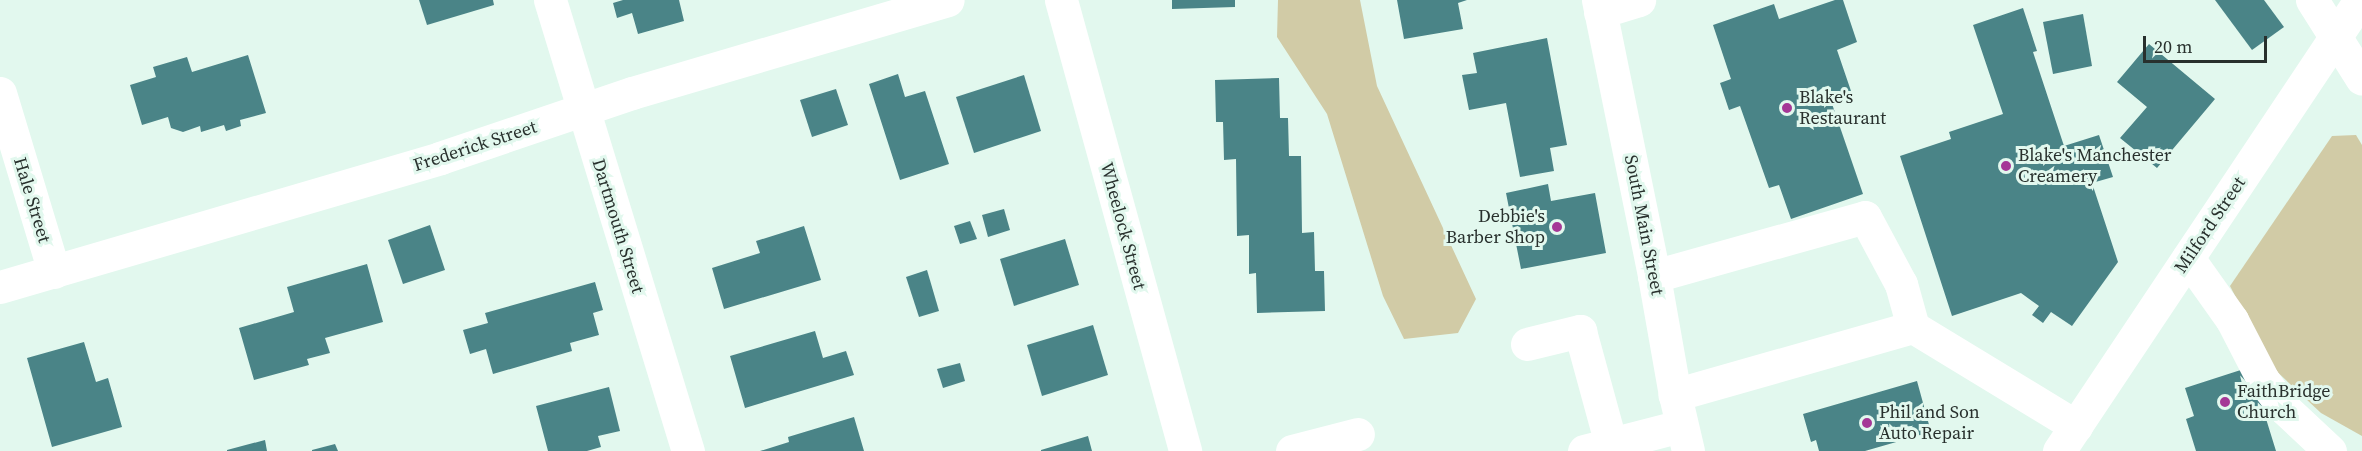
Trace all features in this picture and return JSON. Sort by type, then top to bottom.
[{"type":"street","name":"Dartmouth Street","points":[[550,0],[688,451]]},
{"type":"street","name":"Frederick Street","points":[[0,287],[440,158],[582,110],[948,0]]},
{"type":"street","name":"Wheelock Street","points":[[1061,0],[1185,451]]},
{"type":"street","points":[[1599,6],[1639,0]]},
{"type":"street","points":[[2312,0],[2362,79]]},
{"type":"street","name":"Milford Street","points":[[2067,439],[2360,0]]},
{"type":"street","name":"South Main Street","points":[[1599,6],[1682,424]]},
{"type":"street","name":"Hale Street","points":[[0,93],[54,272]]},
{"type":"street","points":[[1654,276],[1865,217],[1901,284],[1913,327],[2067,439]]},
{"type":"street","points":[[2188,258],[2232,320],[2263,380],[2284,408],[2330,451]]},
{"type":"street","points":[[1527,344],[1580,331],[1597,447],[1682,424],[1913,327]]},
{"type":"street","points":[[1292,451],[1358,434]]},
{"type":"shaded area","points":[[1278,0],[1360,0],[1377,86],[1476,299],[1458,333],[1404,339],[1383,296],[1327,114],[1277,37]]},
{"type":"shaded area","points":[[2356,135],[2362,145],[2362,436],[2321,413],[2272,367],[2230,286],[2332,136]]},
{"type":"building","points":[[419,0],[493,0],[494,5],[427,25]]},
{"type":"building","points":[[623,0],[679,0],[684,21],[638,34],[632,13],[617,18],[613,3]]},
{"type":"building","points":[[1172,0],[1235,0],[1235,7],[1172,9]]},
{"type":"building","points":[[1397,0],[1467,0],[1458,3],[1463,29],[1404,39]]},
{"type":"building","name":"Blake's Restaurant","points":[[1835,0],[1843,0],[1857,42],[1837,50],[1851,91],[1830,98],[1863,194],[1791,219],[1779,185],[1769,188],[1740,106],[1729,110],[1720,83],[1731,79],[1713,25],[1774,4],[1779,19]]},
{"type":"building","points":[[2215,0],[2264,0],[2284,27],[2252,50]]},
{"type":"building","name":"Blake's Manchester Creamery","points":[[2023,8],[2037,51],[2033,52],[2064,146],[2099,135],[2113,177],[2092,183],[2118,262],[2072,326],[2051,312],[2043,323],[2032,315],[2039,306],[2021,293],[1952,316],[1900,156],[1951,139],[1949,132],[2003,114],[1973,25]]},
{"type":"building","points":[[2083,14],[2092,66],[2053,74],[2043,22]]},
{"type":"building","points":[[1547,38],[1567,145],[1550,148],[1554,171],[1520,177],[1506,103],[1469,110],[1462,75],[1477,73],[1473,53]]},
{"type":"building","points":[[2149,44],[2215,99],[2157,168],[2120,138],[2147,107],[2117,82]]},
{"type":"building","points":[[248,55],[266,113],[240,120],[241,126],[226,131],[224,125],[201,132],[200,126],[183,132],[171,128],[168,117],[142,125],[130,85],[156,77],[153,67],[187,57],[192,72]]},
{"type":"building","points":[[898,74],[905,97],[925,91],[949,164],[900,180],[869,84]]},
{"type":"building","points":[[1024,75],[1041,131],[974,153],[956,97]]},
{"type":"building","points":[[1279,78],[1280,118],[1288,118],[1289,156],[1301,156],[1302,233],[1314,232],[1315,271],[1324,271],[1325,311],[1257,313],[1256,273],[1249,274],[1249,235],[1237,236],[1236,159],[1224,160],[1223,122],[1216,122],[1215,80]]},
{"type":"building","points":[[836,89],[848,125],[812,137],[800,100]]},
{"type":"building","name":"Debbie's Barber Shop","points":[[1548,184],[1551,201],[1595,193],[1606,253],[1521,269],[1506,193]]},
{"type":"building","points":[[1004,209],[1010,230],[988,237],[982,215]]},
{"type":"building","points":[[970,221],[977,239],[960,244],[954,226]]},
{"type":"building","points":[[430,225],[445,270],[403,284],[388,240]]},
{"type":"building","points":[[804,226],[821,280],[724,309],[712,268],[760,253],[756,241]]},
{"type":"building","points":[[1065,239],[1079,285],[1014,306],[1000,259]]},
{"type":"building","points":[[367,264],[383,322],[325,338],[330,353],[307,359],[309,365],[254,380],[239,328],[294,312],[287,287]]},
{"type":"building","points":[[927,270],[939,311],[919,317],[906,277]]},
{"type":"building","points":[[595,282],[603,310],[593,313],[599,335],[570,343],[572,351],[493,374],[486,349],[470,354],[463,330],[488,323],[485,313]]},
{"type":"building","points":[[1093,325],[1108,375],[1042,396],[1027,345]]},
{"type":"building","points":[[815,331],[823,358],[846,351],[854,375],[745,408],[730,356]]},
{"type":"building","points":[[84,342],[96,382],[108,378],[122,427],[52,447],[27,358]]},
{"type":"building","points":[[960,363],[965,381],[943,388],[937,369]]},
{"type":"building","name":"FaithBridge Church","points":[[2250,367],[2276,451],[2196,451],[2186,419],[2194,416],[2185,388]]},
{"type":"building","name":"Phil and Son Auto Repair","points":[[1917,381],[1931,432],[1865,451],[1819,451],[1816,440],[1811,442],[1803,414]]},
{"type":"building","points":[[609,387],[620,431],[598,436],[601,447],[587,451],[548,451],[536,406]]},
{"type":"building","points":[[854,417],[864,451],[760,451],[789,442],[788,437]]},
{"type":"building","points":[[1088,436],[1092,451],[1041,451],[1041,450]]},
{"type":"building","points":[[265,440],[267,451],[227,451],[227,450]]},
{"type":"building","points":[[335,444],[338,451],[312,451],[312,450]]},
{"type":"place","name":"Blake's Restaurant","points":[[1787,108]]},
{"type":"place","name":"Blake's Manchester Creamery","points":[[2006,166]]},
{"type":"place","name":"Debbie's Barber Shop","points":[[1557,227]]},
{"type":"place","name":"FaithBridge Church","points":[[2225,402]]},
{"type":"place","name":"Phil and Son Auto Repair","points":[[1867,423]]}]
